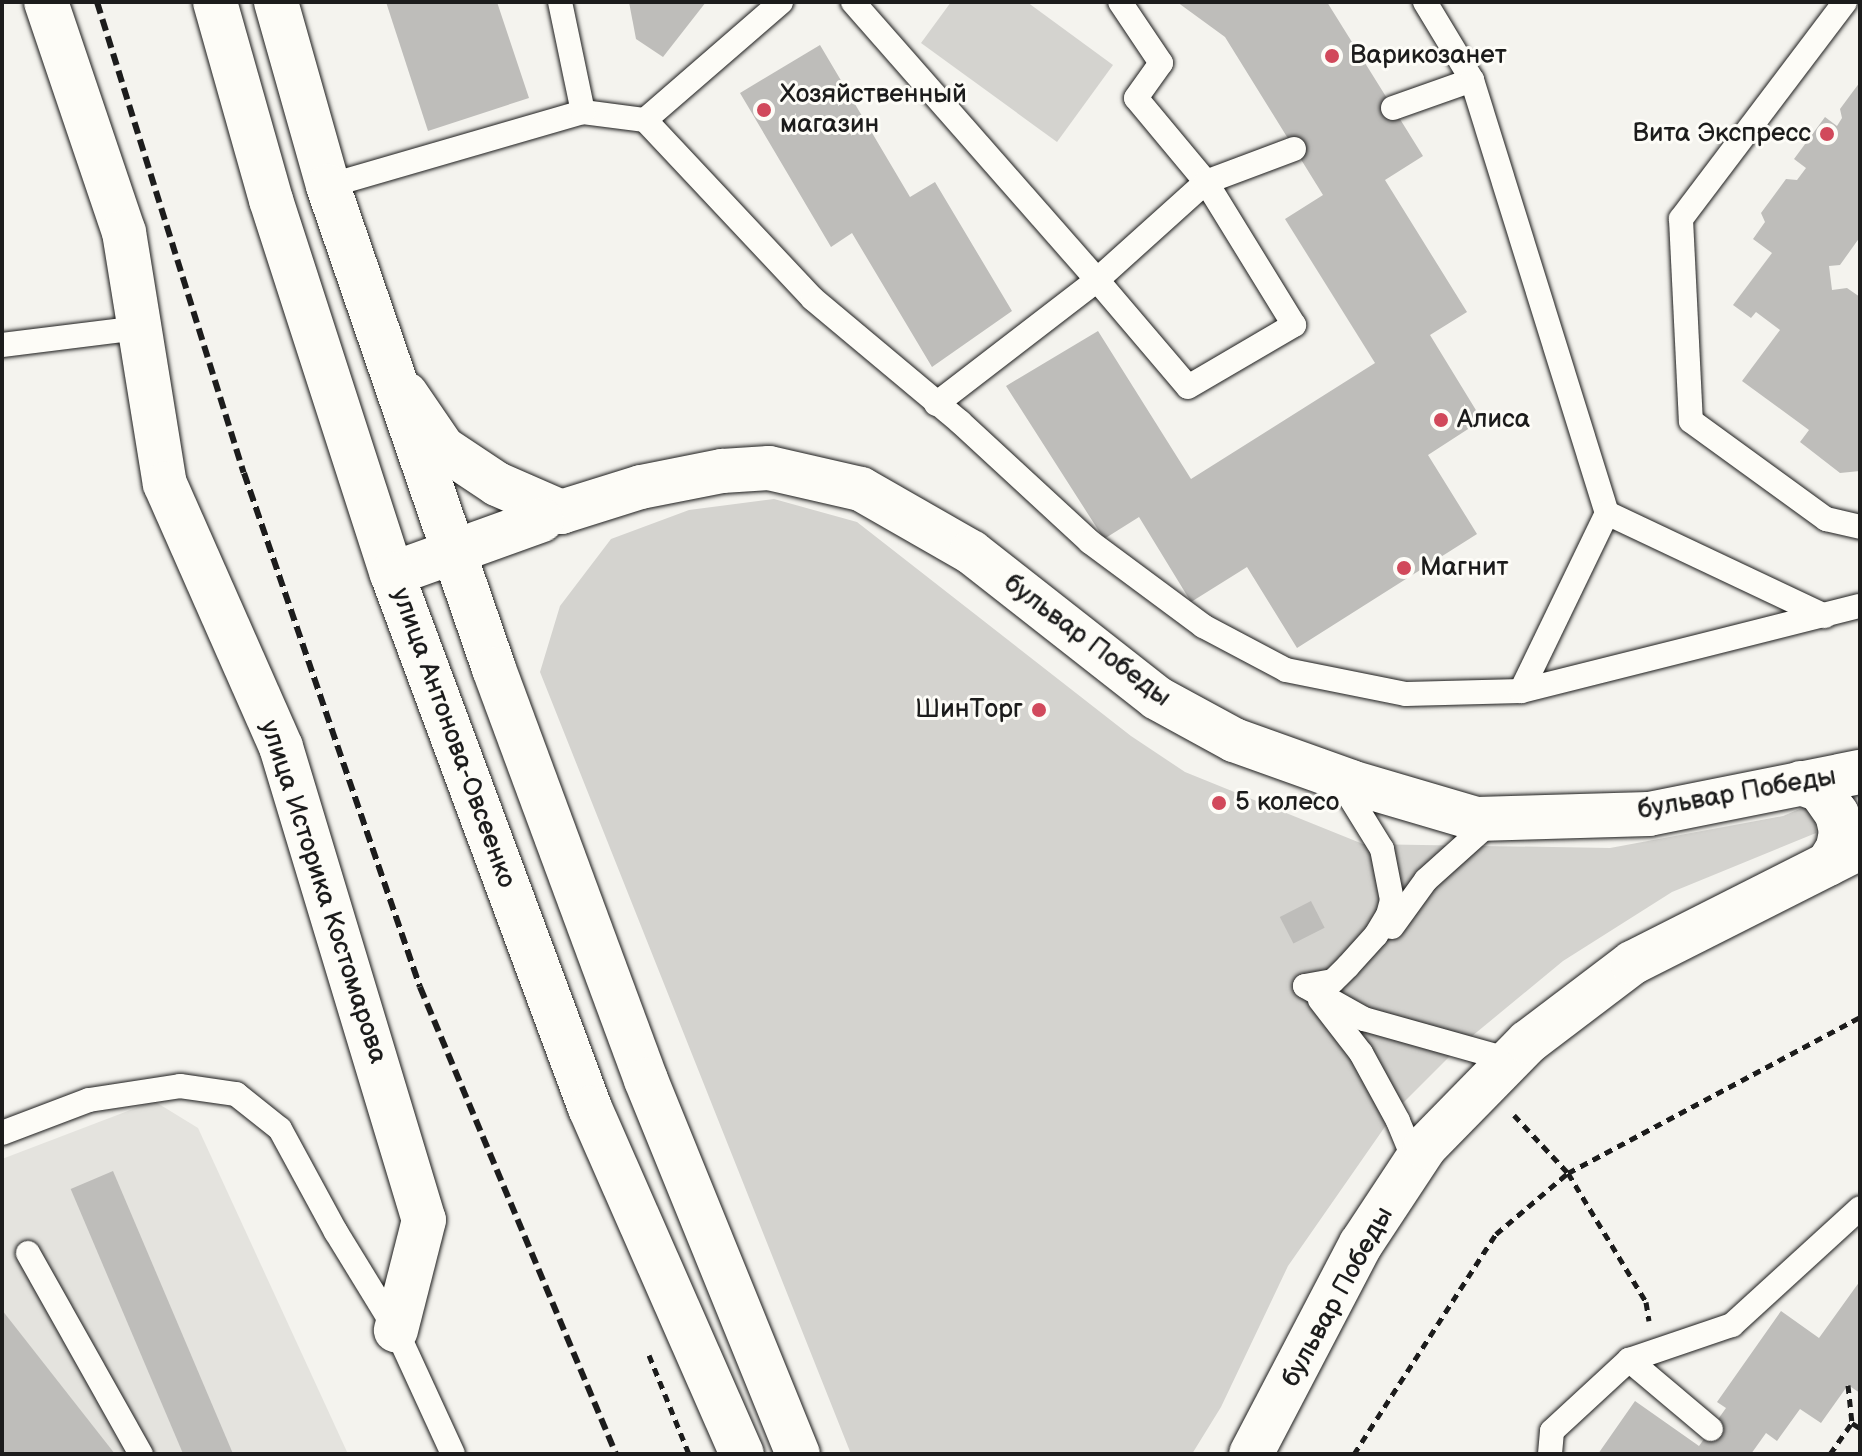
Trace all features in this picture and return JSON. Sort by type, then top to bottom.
[{"type":"main road","name":"улица Историка Костомарова","points":[[46,2],[124,232],[165,484],[281,747],[424,1220],[396,1330]]},
{"type":"main road","name":"улица Антонова-Овсеенко","points":[[215,2],[271,200],[392,574],[590,1108],[742,1454]]},
{"type":"main road","points":[[276,2],[328,186],[457,553],[494,669],[646,1080],[798,1454]]},
{"type":"main road","points":[[393,375],[443,448],[552,516]]},
{"type":"main road","name":"бульвар Победы","points":[[392,574],[641,487],[722,471],[769,468],[861,489],[971,552],[1157,698],[1234,740],[1338,777],[1477,819],[1649,814],[1860,772]]},
{"type":"main road","points":[[1860,772],[1848,789],[1845,812],[1860,831]]},
{"type":"main road","points":[[1801,783],[1820,790],[1837,814],[1841,832],[1838,848],[1844,856]]},
{"type":"main road","name":"бульвар Победы","points":[[1251,1454],[1361,1244],[1425,1147],[1510,1060],[1528,1042],[1632,963],[1844,856]]},
{"type":"lane","points":[[560,2],[583,112]]},
{"type":"lane","points":[[645,120],[781,2]]},
{"type":"lane","points":[[853,2],[1188,387],[1294,325],[1206,182],[1136,98],[1161,63],[1120,2]]},
{"type":"lane","points":[[1425,2],[1472,80],[1607,513],[1521,691]]},
{"type":"lane","points":[[1845,2],[1681,219],[1691,421],[1826,519],[1860,527]]},
{"type":"lane","points":[[1393,108],[1472,80]]},
{"type":"lane","points":[[328,186],[583,112],[645,120],[813,299],[960,422],[1133,578],[1203,626],[1286,670],[1406,694],[1521,691],[1860,606]]},
{"type":"lane","points":[[936,404],[1097,280],[1206,182],[1294,149]]},
{"type":"lane","points":[[2,345],[138,328]]},
{"type":"lane","points":[[1607,513],[1825,616]]},
{"type":"lane","points":[[1305,986],[1333,981],[1376,935],[1388,915],[1392,900],[1382,849],[1338,777]]},
{"type":"lane","points":[[1305,986],[1333,989],[1360,968],[1412,895],[1494,819]]},
{"type":"lane","points":[[1305,986],[1364,1019],[1510,1060]]},
{"type":"lane","points":[[1305,986],[1324,1004],[1361,1053],[1398,1121],[1415,1162]]},
{"type":"lane","points":[[2,1133],[89,1100],[180,1086],[236,1094],[280,1129],[336,1232],[396,1330],[453,1454]]},
{"type":"lane","points":[[1550,1454],[1552,1431],[1629,1360],[1732,1325],[1860,1208]]},
{"type":"lane","points":[[28,1253],[141,1454]]},
{"type":"lane","points":[[1629,1360],[1711,1429]]},
{"type":"path","points":[[1354,1454],[1496,1234],[1568,1173],[1860,1017]]},
{"type":"path","points":[[1540,1139],[1568,1173],[1646,1302],[1655,1351]]},
{"type":"path","points":[[1830,1454],[1852,1423],[1848,1385]]},
{"type":"path","points":[[1852,1423],[1860,1428]]},
{"type":"shaded area","points":[[951,2],[1027,2],[1113,65],[1057,142],[921,43]]},
{"type":"shaded area","points":[[774,499],[857,522],[1131,736],[1185,772],[1363,844],[1610,848],[1783,816],[1814,803],[1816,833],[1672,892],[1563,961],[1460,1046],[1398,1108],[1288,1266],[1221,1407],[1192,1454],[851,1454],[540,672],[560,606],[611,539],[689,510]]},
{"type":"shaded area","points":[[154,1101],[198,1128],[348,1454],[2,1454],[2,1159]]},
{"type":"building","points":[[386,2],[497,2],[529,98],[428,131]]},
{"type":"building","points":[[629,2],[706,2],[663,57],[636,39]]},
{"type":"building","points":[[1177,2],[1327,2],[1423,156],[1385,180],[1467,312],[1430,335],[1482,420],[1428,455],[1477,534],[1297,648],[1247,567],[1191,602],[1139,517],[1104,539],[1006,386],[1098,331],[1191,479],[1375,363],[1285,219],[1323,195],[1225,37]]},
{"type":"building","points":[[820,45],[910,197],[935,182],[1012,311],[932,367],[852,233],[831,247],[740,93]]},
{"type":"building","points":[[1860,82],[1860,237],[1840,265],[1829,266],[1832,290],[1847,288],[1860,297],[1860,471],[1840,473],[1800,442],[1809,430],[1742,381],[1780,330],[1756,312],[1751,318],[1733,305],[1772,253],[1753,239],[1765,222],[1761,213],[1786,179],[1797,180],[1806,168],[1794,159],[1825,117],[1837,126],[1842,118],[1840,109]]},
{"type":"building","points":[[1311,901],[1325,928],[1293,944],[1280,917]]},
{"type":"building","points":[[113,1171],[233,1454],[183,1454],[71,1189]]},
{"type":"building","points":[[1860,1281],[1860,1393],[1848,1385],[1821,1423],[1800,1409],[1777,1441],[1766,1433],[1751,1454],[1598,1454],[1635,1401],[1699,1446],[1726,1408],[1717,1402],[1781,1311],[1819,1338]]},
{"type":"building","points":[[2,1310],[115,1454],[2,1454]]},
{"type":"railway","points":[[97,2],[244,473],[420,987],[616,1454]]},
{"type":"place","name":"Варикозанет","points":[[1332,56]]},
{"type":"place","name":"Хозяйственный магазин","points":[[764,110]]},
{"type":"place","name":"Вита Экспресс","points":[[1827,134]]},
{"type":"place","name":"Алиса","points":[[1441,420]]},
{"type":"place","name":"Магнит","points":[[1404,568]]},
{"type":"place","name":"ШинТорг","points":[[1039,710]]},
{"type":"place","name":"5 колесо","points":[[1219,803]]}]
